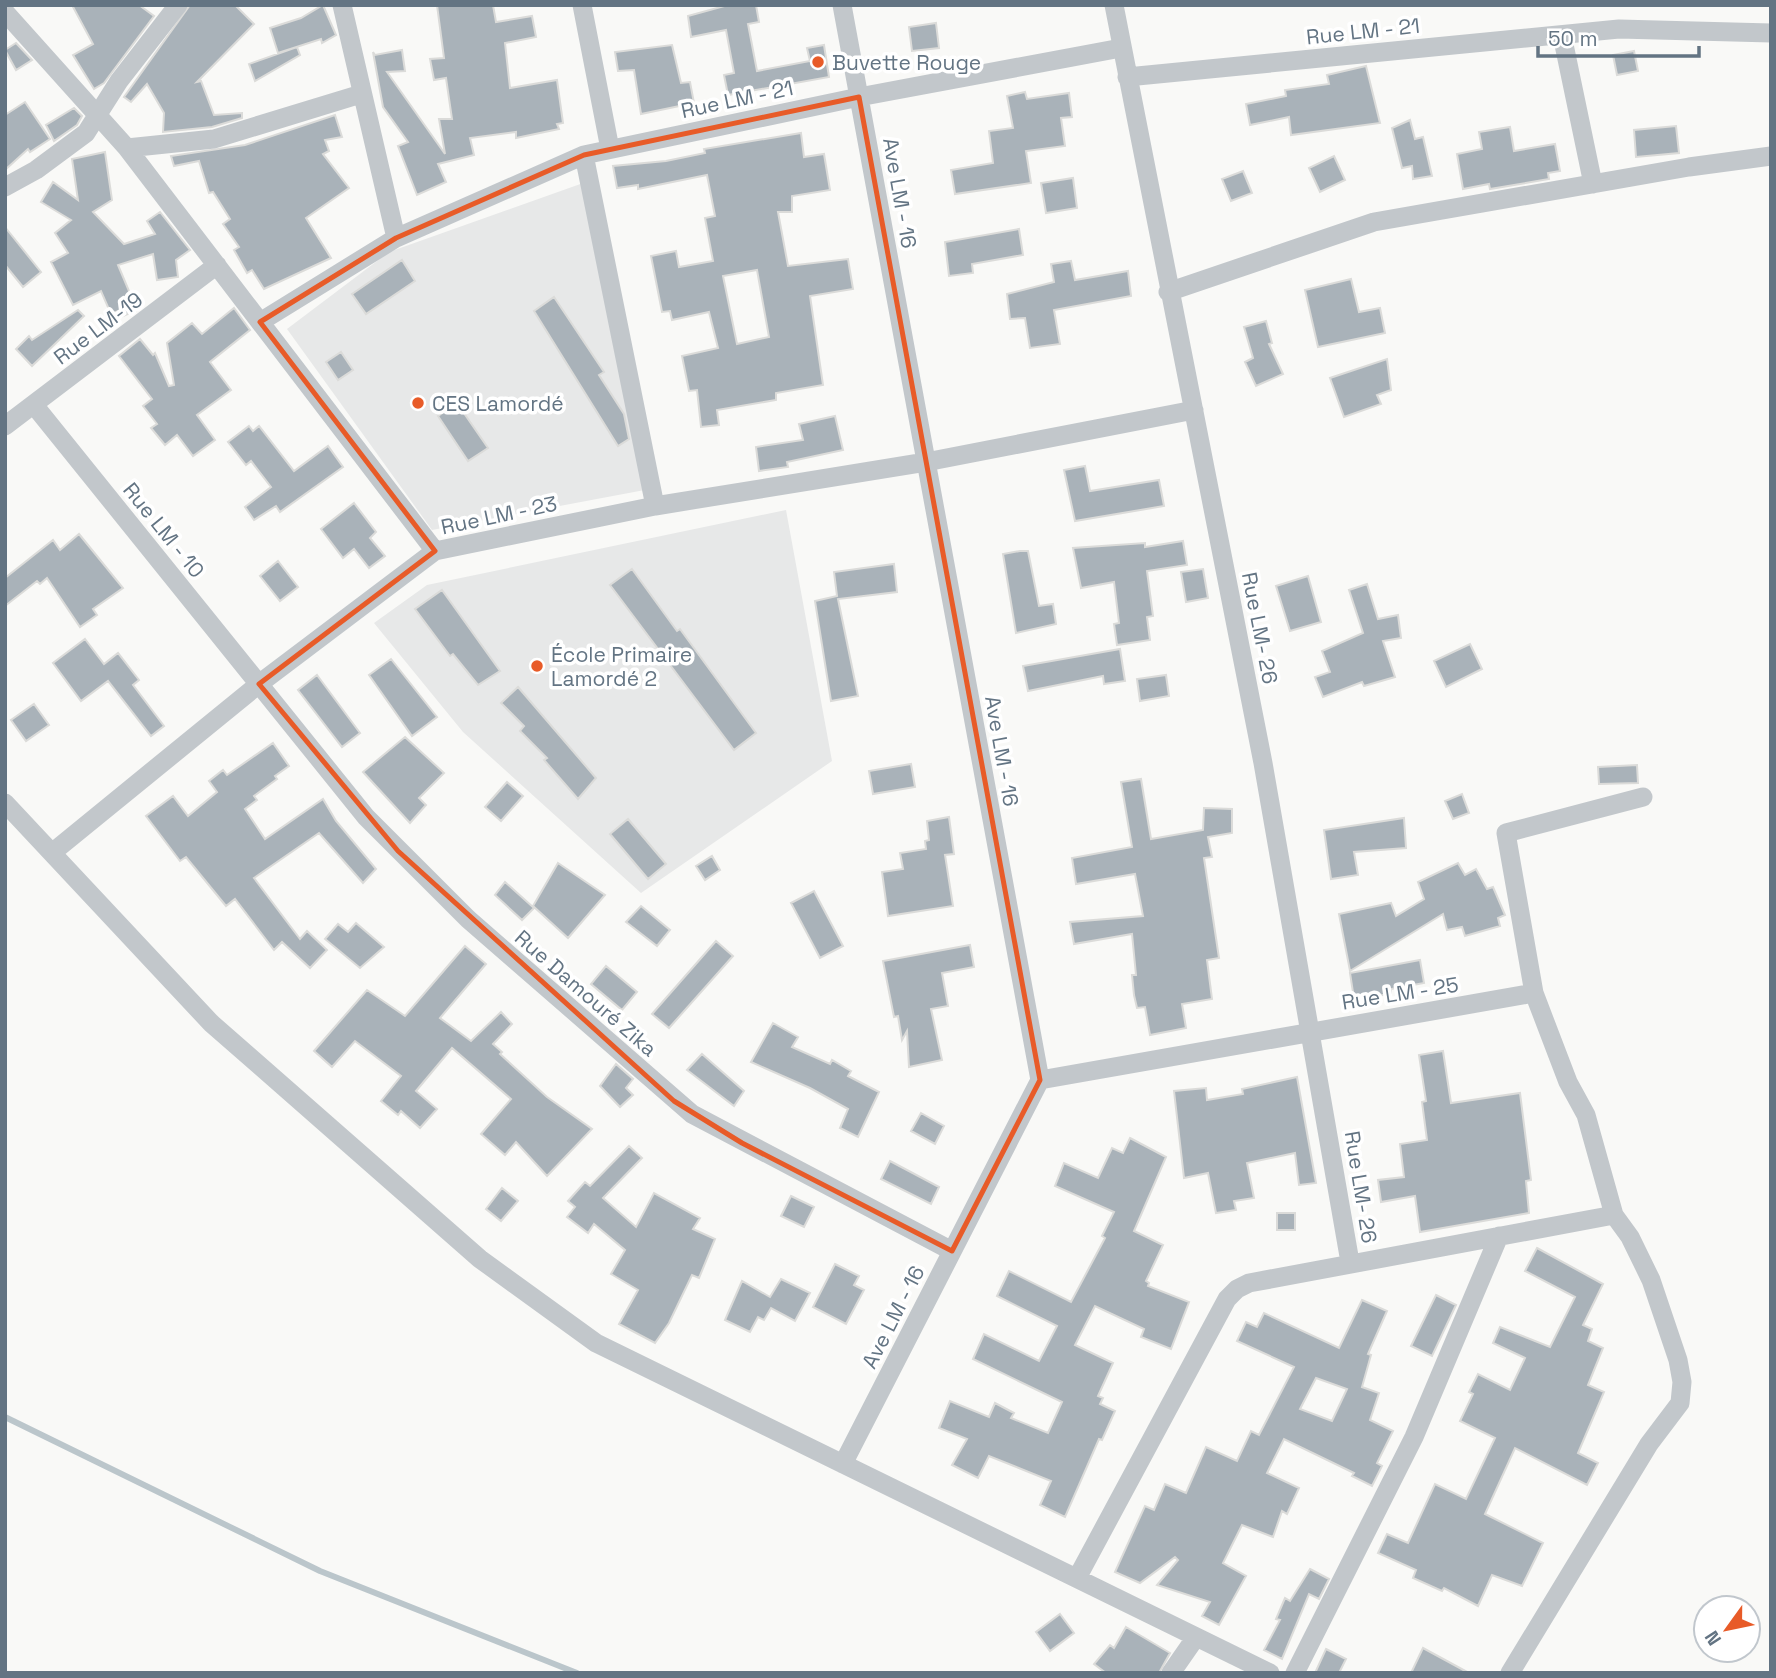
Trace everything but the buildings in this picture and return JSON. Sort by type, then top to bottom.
[{"type":"street","points":[[23,5],[6,12],[127,148],[435,551]]},
{"type":"street","points":[[5,187],[81,137],[133,62],[178,5]]},
{"type":"street","points":[[342,5],[396,238]]},
{"type":"street","points":[[582,5],[610,149]]},
{"type":"street","name":"Ave LM - 16","points":[[842,5],[1040,1080],[843,1464]]},
{"type":"street","name":"Rue LM- 26","points":[[1114,5],[1312,1031],[1350,1262]]},
{"type":"street","name":"Rue LM - 21","points":[[1127,77],[1619,29],[1771,33]]},
{"type":"street","points":[[1562,35],[1593,184]]},
{"type":"street","name":"Rue LM - 21","points":[[260,322],[396,238],[584,155],[859,97],[1121,48]]},
{"type":"street","points":[[127,148],[226,136],[361,94]]},
{"type":"street","points":[[584,155],[655,506]]},
{"type":"street","points":[[1168,292],[1374,222],[1771,156]]},
{"type":"street","name":"Rue LM-19","points":[[5,426],[217,265]]},
{"type":"street","name":"Rue LM - 10","points":[[34,405],[259,684]]},
{"type":"street","name":"Rue LM - 23","points":[[53,852],[259,684],[435,551],[655,506],[926,462],[1194,410]]},
{"type":"street","name":"Rue Damouré Zika","points":[[259,684],[366,817],[398,851],[468,919],[674,1101],[731,1137],[952,1251]]},
{"type":"street","points":[[1510,1673],[1649,1444],[1680,1403],[1682,1382],[1668,1325],[1636,1248],[1614,1215],[1586,1115],[1569,1082],[1534,993],[1506,833],[1643,797]]},
{"type":"street","points":[[5,803],[211,1023],[480,1259],[596,1342],[1270,1673]]},
{"type":"street","name":"Rue LM - 25","points":[[1040,1080],[1534,993]]},
{"type":"street","points":[[1077,1577],[1227,1299],[1237,1289],[1249,1283],[1350,1262],[1614,1215]]},
{"type":"street","points":[[1295,1673],[1414,1437],[1499,1236]]},
{"type":"street","points":[[1171,1673],[1196,1637]]},
{"type":"highlighted area","points":[[859,97],[1040,1080],[952,1251],[742,1143],[674,1101],[398,851],[259,684],[435,551],[260,322],[396,238],[584,155]]},
{"type":"shaded area","points":[[586,182],[650,489],[432,530],[287,329],[389,252]]},
{"type":"shaded area","points":[[786,510],[832,761],[641,893],[463,732],[374,623],[427,585]]},
{"type":"waterway","points":[[5,1417],[320,1571],[577,1673]]},
{"type":"place","name":"Buvette Rouge","points":[[818,62]]},
{"type":"place","name":"CES Lamordé","points":[[418,403]]},
{"type":"place","name":"École Primaire Lamordé 2","points":[[537,666]]}]
